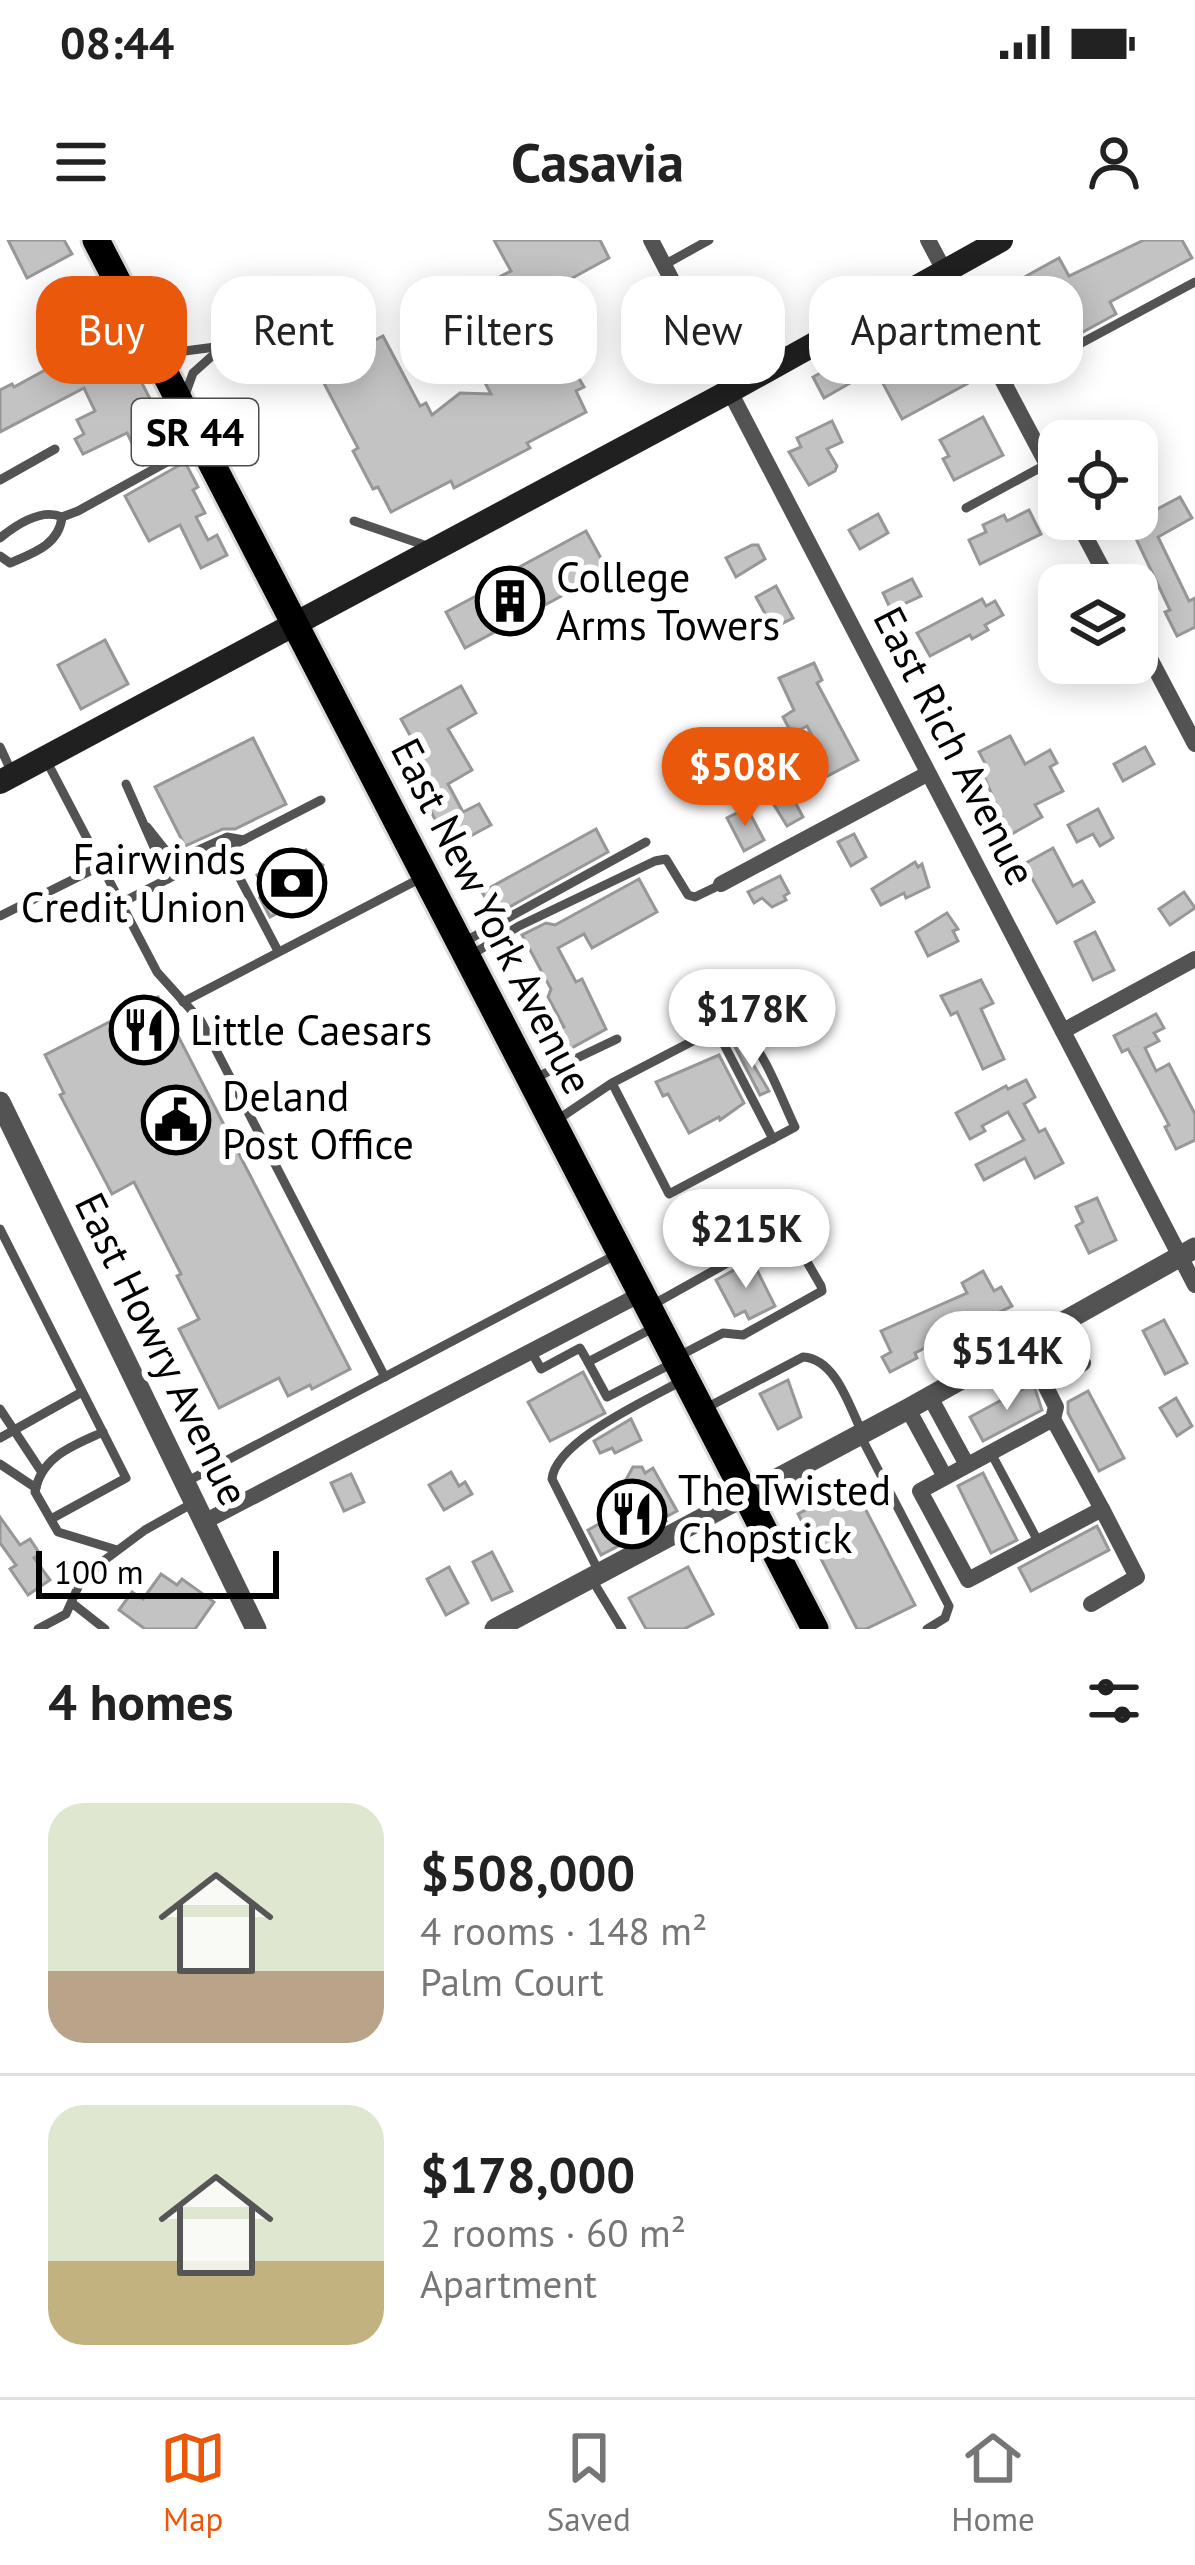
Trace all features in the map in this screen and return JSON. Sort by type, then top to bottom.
[{"type":"main road","name":"East New York Avenue","points":[[96,240],[114,276]]},
{"type":"main road","points":[[935,276],[1001,240]]},
{"type":"main road","points":[[7,778],[809,347]]},
{"type":"main road","name":"East New York Avenue","points":[[170,384],[815,1629]]},
{"type":"street","name":"East Rich Avenue","points":[[651,240],[1063,1031],[1187,1252],[1195,1285]]},
{"type":"street","points":[[928,240],[947,276]]},
{"type":"street","points":[[1005,384],[1038,447]]},
{"type":"street","points":[[1158,674],[1195,744]]},
{"type":"street","points":[[721,884],[927,773]]},
{"type":"street","points":[[1063,1031],[1195,959]]},
{"type":"street","name":"East Howry Avenue","points":[[0,1102],[256,1629]]},
{"type":"street","points":[[495,1629],[908,1409],[1187,1252]]},
{"type":"street","points":[[193,1503],[532,1351],[648,1309]]},
{"type":"street","points":[[1083,1363],[1045,1385],[1055,1407],[1053,1419],[1137,1577],[1091,1604]]},
{"type":"street","points":[[930,1397],[967,1465]]},
{"type":"street","points":[[908,1409],[945,1477]]},
{"type":"street","points":[[1053,1419],[920,1491],[968,1580],[1102,1509]]},
{"type":"lane","points":[[664,265],[710,240]]},
{"type":"lane","points":[[1083,342],[1195,282]]},
{"type":"lane","points":[[181,406],[193,373],[223,346],[187,351]]},
{"type":"lane","points":[[0,538],[49,513],[62,518],[201,444]]},
{"type":"lane","points":[[0,480],[55,449]]},
{"type":"lane","points":[[966,508],[1038,469]]},
{"type":"lane","points":[[0,556],[10,563],[55,540],[62,518]]},
{"type":"lane","points":[[354,520],[436,548]]},
{"type":"lane","points":[[0,747],[7,778]]},
{"type":"lane","points":[[46,758],[157,972],[201,1021],[385,1377]]},
{"type":"lane","points":[[126,784],[168,879]]},
{"type":"lane","points":[[121,903],[321,800]]},
{"type":"lane","points":[[147,827],[174,861],[227,837],[244,840]]},
{"type":"lane","points":[[463,951],[646,842]]},
{"type":"lane","points":[[225,850],[278,951]]},
{"type":"lane","points":[[463,951],[662,859],[688,895],[695,897],[721,884]]},
{"type":"lane","points":[[0,916],[101,866]]},
{"type":"lane","points":[[183,1002],[424,876]]},
{"type":"lane","points":[[552,1123],[612,1083],[716,1029],[745,1034],[795,1127],[669,1194],[612,1083]]},
{"type":"lane","points":[[716,1029],[773,1139]]},
{"type":"lane","points":[[530,1080],[617,1039]]},
{"type":"lane","points":[[0,1229],[126,1478],[51,1519]]},
{"type":"lane","points":[[588,1362],[648,1309],[788,1229],[822,1291],[743,1335],[724,1333],[678,1366],[638,1407],[582,1438],[556,1461],[552,1479],[622,1629]]},
{"type":"lane","points":[[38,1629],[66,1614],[79,1585],[117,1550],[385,1377],[620,1253]]},
{"type":"lane","points":[[532,1351],[541,1369],[580,1348],[607,1397],[678,1366]]},
{"type":"lane","points":[[701,1411],[803,1357],[829,1368],[949,1606],[945,1618],[927,1629]]},
{"type":"lane","points":[[0,1438],[82,1392]]},
{"type":"lane","points":[[0,1409],[41,1471]]},
{"type":"lane","points":[[35,1488],[48,1462],[103,1432]]},
{"type":"lane","points":[[991,1453],[1040,1543]]},
{"type":"lane","points":[[0,1464],[35,1488],[58,1532],[117,1550]]},
{"type":"lane","points":[[72,1603],[105,1629]]},
{"type":"building","points":[[8,240],[64,240],[72,254],[27,278]]},
{"type":"building","points":[[494,240],[600,240],[609,258],[576,276],[501,276],[511,271]]},
{"type":"building","points":[[1144,240],[1182,240],[1192,258],[1110,302],[1116,314],[1083,332],[1083,276],[1069,276]]},
{"type":"building","points":[[1059,258],[1069,276],[1026,276]]},
{"type":"building","points":[[383,336],[400,368],[400,384],[408,384],[420,406],[426,403],[432,415],[460,393],[491,394],[486,384],[582,384],[576,391],[586,412],[454,488],[451,481],[391,512],[353,451],[358,448],[324,384],[376,384],[376,340]]},
{"type":"building","points":[[36,375],[36,384],[142,384],[175,447],[143,465],[127,433],[83,454],[75,439],[84,434],[77,420],[95,411],[84,388],[0,432],[0,390]]},
{"type":"building","points":[[817,384],[848,384],[824,398]]},
{"type":"building","points":[[883,384],[967,384],[902,419]]},
{"type":"building","points":[[983,417],[1003,455],[954,480],[940,440]]},
{"type":"building","points":[[832,421],[842,442],[827,449],[837,466],[809,485],[789,452],[801,447],[797,438]]},
{"type":"building","points":[[185,462],[205,513],[196,517],[208,540],[217,535],[227,555],[201,568],[180,525],[149,541],[125,496]]},
{"type":"building","points":[[1180,497],[1192,518],[1158,537],[1158,509]]},
{"type":"building","points":[[1029,510],[1038,535],[980,564],[969,540],[986,532],[983,525],[1004,515],[1007,521]]},
{"type":"building","points":[[878,514],[888,533],[860,549],[849,530]]},
{"type":"building","name":"College Arms Towers","points":[[586,531],[608,571],[465,648],[446,612]]},
{"type":"building","points":[[1158,537],[1189,601],[1195,598],[1195,627],[1177,636],[1165,612],[1170,610],[1158,585],[1158,564],[1148,564],[1137,540]]},
{"type":"building","points":[[758,545],[765,559],[736,577],[726,558]]},
{"type":"building","points":[[912,579],[921,596],[891,610],[883,593]]},
{"type":"building","points":[[776,586],[793,618],[773,628],[756,597]]},
{"type":"building","points":[[982,599],[986,606],[995,601],[1003,615],[972,639],[970,635],[930,656],[917,633]]},
{"type":"building","points":[[105,640],[128,684],[81,709],[58,665]]},
{"type":"building","points":[[814,663],[822,680],[817,683],[858,760],[799,791],[791,778],[823,757],[807,726],[792,734],[783,717],[794,710],[779,678]]},
{"type":"building","points":[[461,686],[476,713],[448,729],[472,770],[448,784],[463,812],[479,804],[491,825],[450,847],[429,808],[436,804],[418,772],[426,764],[401,719]]},
{"type":"building","points":[[1010,736],[1025,764],[1050,750],[1057,763],[1050,767],[1063,791],[1035,805],[1042,817],[1010,835],[981,770],[987,767],[979,752]]},
{"type":"building","points":[[253,738],[286,804],[185,846],[155,787]]},
{"type":"building","points":[[1145,747],[1154,764],[1123,781],[1114,764]]},
{"type":"building","points":[[786,785],[803,817],[787,826],[768,795]]},
{"type":"building","points":[[747,808],[764,840],[744,851],[727,818]]},
{"type":"building","points":[[1098,809],[1113,838],[1100,846],[1093,834],[1077,842],[1068,825]]},
{"type":"building","points":[[596,829],[608,852],[495,915],[482,892]]},
{"type":"building","points":[[854,834],[866,857],[851,866],[838,842]]},
{"type":"building","points":[[1053,848],[1073,886],[1082,881],[1094,902],[1057,923],[1024,864]]},
{"type":"building","name":"Fairwinds Credit Union","points":[[291,850],[294,856],[306,850],[323,865],[320,877],[325,889],[270,917],[260,898],[267,895],[257,875]]},
{"type":"building","points":[[915,862],[918,867],[922,864],[929,887],[881,905],[872,889]]},
{"type":"building","points":[[780,876],[789,893],[786,900],[772,907],[762,898],[754,903],[748,892]]},
{"type":"building","points":[[639,879],[657,912],[592,948],[584,934],[558,948],[576,982],[582,979],[606,1029],[568,1050],[557,1031],[564,1027],[548,997],[551,989],[522,935],[546,923],[555,925]]},
{"type":"building","points":[[1184,892],[1195,908],[1170,925],[1159,909]]},
{"type":"building","points":[[947,913],[958,929],[953,931],[958,941],[928,956],[916,932]]},
{"type":"building","points":[[1095,932],[1114,970],[1093,980],[1075,942]]},
{"type":"building","points":[[981,980],[993,1003],[981,1009],[1004,1059],[983,1069],[957,1012],[951,1015],[941,996]]},
{"type":"building","points":[[158,997],[350,1369],[312,1389],[310,1385],[288,1396],[279,1378],[219,1408],[179,1329],[199,1319],[177,1276],[181,1274],[134,1182],[112,1194],[60,1095],[64,1093],[45,1055]]},
{"type":"building","points":[[1156,1014],[1164,1028],[1154,1033],[1159,1041],[1145,1048],[1156,1071],[1169,1064],[1195,1114],[1195,1140],[1176,1149],[1165,1127],[1169,1125],[1137,1065],[1128,1049],[1122,1052],[1114,1036]]},
{"type":"building","points":[[741,1044],[769,1091],[760,1095],[735,1047]]},
{"type":"building","points":[[719,1055],[744,1103],[689,1133],[656,1082]]},
{"type":"building","points":[[1026,1080],[1035,1097],[1024,1104],[1039,1132],[1045,1129],[1063,1163],[1035,1178],[1025,1158],[984,1180],[976,1165],[1024,1140],[1008,1112],[982,1126],[985,1131],[970,1139],[956,1113]]},
{"type":"building","points":[[1097,1198],[1116,1240],[1089,1253],[1076,1226],[1083,1222],[1076,1207]]},
{"type":"building","points":[[752,1260],[775,1306],[749,1319],[745,1311],[735,1316],[716,1280]]},
{"type":"building","points":[[983,1271],[994,1291],[1001,1287],[1012,1306],[915,1353],[917,1358],[890,1372],[882,1357],[891,1352],[881,1331],[967,1293],[962,1283]]},
{"type":"building","points":[[1164,1320],[1187,1363],[1165,1374],[1143,1331]]},
{"type":"building","points":[[583,1372],[605,1413],[550,1441],[528,1402]]},
{"type":"building","points":[[788,1380],[801,1417],[778,1429],[760,1394]]},
{"type":"building","points":[[1033,1383],[1042,1410],[983,1441],[970,1417]]},
{"type":"building","points":[[1088,1391],[1124,1458],[1099,1471],[1068,1413],[1068,1402]]},
{"type":"building","points":[[1176,1398],[1192,1426],[1177,1436],[1160,1408]]},
{"type":"building","points":[[631,1419],[641,1440],[615,1453],[612,1448],[600,1453],[594,1441]]},
{"type":"building","points":[[633,1467],[642,1467],[645,1473],[653,1468],[677,1511],[601,1555],[588,1530],[629,1507],[623,1485]]},
{"type":"building","points":[[451,1472],[459,1486],[465,1482],[472,1494],[444,1510],[429,1485]]},
{"type":"building","points":[[983,1473],[1017,1540],[991,1553],[958,1486]]},
{"type":"building","points":[[351,1474],[364,1502],[344,1511],[331,1483]]},
{"type":"building","points":[[853,1485],[915,1605],[866,1629],[857,1629],[798,1514]]},
{"type":"building","points":[[0,1517],[20,1545],[30,1539],[40,1554],[34,1558],[50,1580],[28,1595],[10,1569],[16,1565],[0,1543]]},
{"type":"building","points":[[1097,1526],[1109,1550],[1031,1591],[1019,1568]]},
{"type":"building","points":[[492,1552],[512,1591],[492,1600],[473,1562]]},
{"type":"building","points":[[449,1567],[468,1603],[446,1615],[427,1579]]},
{"type":"building","points":[[688,1567],[713,1614],[684,1629],[646,1629],[629,1598]]},
{"type":"building","points":[[161,1574],[177,1585],[182,1579],[214,1602],[195,1629],[145,1629],[119,1610],[132,1592],[143,1599]]},
{"type":"place","name":"College Arms Towers","points":[[510,601]]},
{"type":"place","name":"Fairwinds Credit Union","points":[[292,883]]},
{"type":"place","name":"Little Caesars","points":[[144,1030]]},
{"type":"place","name":"Deland Post Office","points":[[176,1120]]},
{"type":"place","name":"The Twisted Chopstick","points":[[632,1514]]}]
